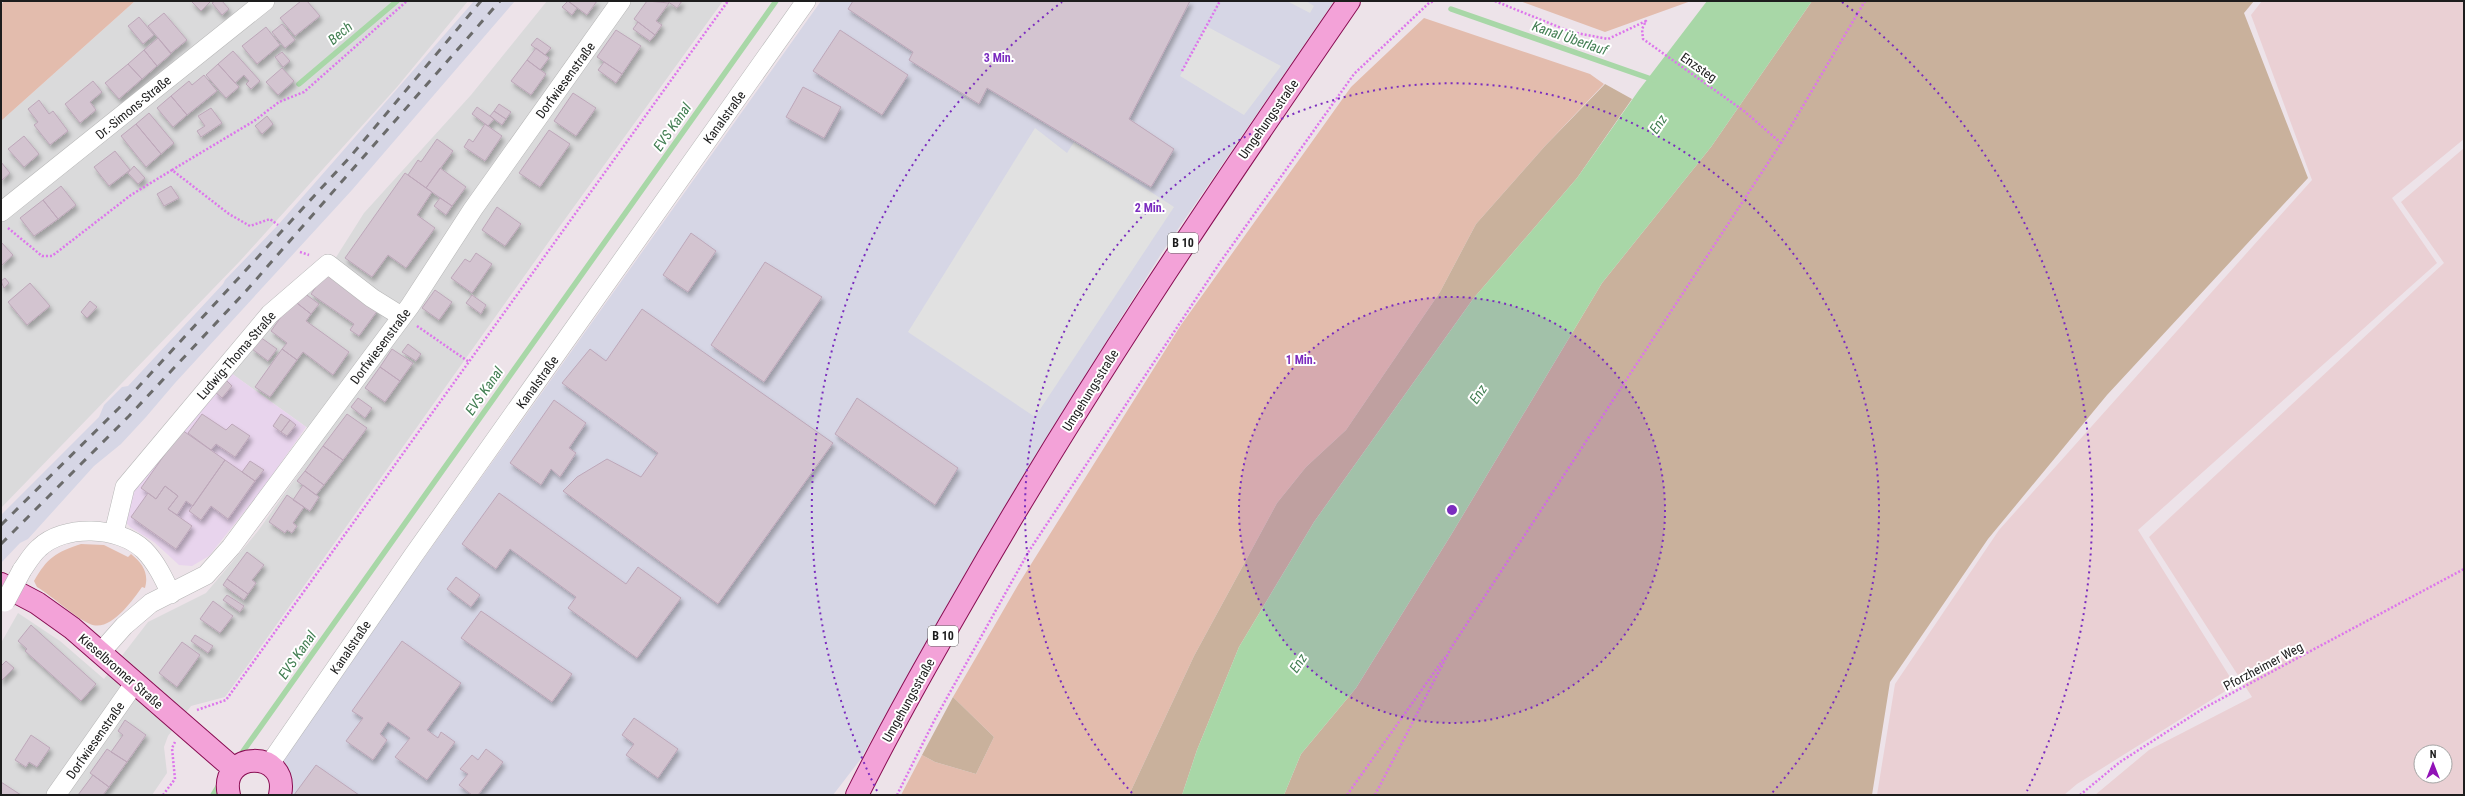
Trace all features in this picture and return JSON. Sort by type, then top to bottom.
[{"type":"main road","name":"Umgehungsstraße","points":[[857,795],[900,714],[978,575],[1099,374],[1186,239],[1349,1]]},
{"type":"main road","name":"Kieselbronner Straße","points":[[2,598],[37,603],[72,628],[134,684],[234,769]]},
{"type":"main road","points":[[228,795],[228,781],[234,769],[243,763],[252,760],[269,765],[279,777],[280,795]]},
{"type":"street","name":"Dr.-Simons-Straße","points":[[4,220],[265,1]]},
{"type":"street","name":"Dorfwiesenstraße","points":[[100,653],[124,626],[151,603],[206,575],[231,547],[401,316],[473,209],[621,1]]},
{"type":"street","name":"Kanalstraße","points":[[269,765],[417,549],[806,1]]},
{"type":"street","name":"Ludwig-Thoma-Straße","points":[[114,533],[125,487],[270,314],[328,264],[372,298],[401,316]]},
{"type":"street","points":[[2,598],[39,547],[62,535],[88,530],[114,533],[144,549],[160,571],[171,594]]},
{"type":"street","name":"Dorfwiesenstraße","points":[[56,795],[134,684]]},
{"type":"path","points":[[4,220],[42,256],[52,256],[131,195],[254,121],[279,102],[304,92],[407,1]]},
{"type":"path","points":[[163,795],[175,779],[172,748],[184,726],[198,709],[226,700],[728,1]]},
{"type":"path","points":[[1182,71],[1220,1]]},
{"type":"path","points":[[897,795],[934,721],[1029,551],[1220,261],[1354,74],[1429,3],[1434,1]]},
{"type":"path","name":"Enzsteg","points":[[1495,1],[1571,32],[1608,39],[1646,21],[1642,29],[1643,39],[1744,111],[1781,144]]},
{"type":"path","points":[[1347,795],[1451,648],[1781,144],[1865,1]]},
{"type":"path","points":[[172,170],[229,214],[250,226],[270,219],[278,225]]},
{"type":"path","points":[[401,316],[469,362]]},
{"type":"path","name":"Pforzheimer Weg","points":[[2082,794],[2120,762],[2204,708],[2464,569]]},
{"type":"path","points":[[1375,795],[1451,648]]},
{"type":"shaded area","points":[[4,1],[135,1],[1,121],[1,5]]},
{"type":"shaded area","points":[[135,1],[468,1],[397,87],[240,261],[1,508],[1,121]]},
{"type":"shaded area","points":[[474,1],[515,1],[352,190],[175,383],[146,417],[121,444],[94,466],[28,539],[20,543],[1,563],[1,515],[99,417],[104,405],[122,387],[128,386],[223,284],[225,280],[278,225]]},
{"type":"shaded area","points":[[547,1],[723,1],[560,226],[225,697],[191,706],[168,736],[164,747],[167,773],[152,795],[1,795],[1,643],[18,613],[60,641],[104,679],[148,622],[206,593],[258,531],[323,439],[231,373],[266,328],[328,270],[364,213],[471,95]]},
{"type":"shaded area","points":[[821,1],[1334,1],[1163,251],[971,563],[860,760],[833,795],[285,795],[280,760]]},
{"type":"shaded area","points":[[1287,1],[1306,1],[1314,6],[1310,13]]},
{"type":"shaded area","points":[[1520,1],[1691,1],[1605,32]]},
{"type":"shaded area","points":[[1812,1],[2254,1],[2244,13],[2308,178],[2107,395],[1988,539],[1890,682],[1872,795],[1284,795],[1301,754],[1356,688],[1451,535],[1602,283],[1711,147]]},
{"type":"shaded area","points":[[2262,1],[2464,1],[2464,139],[2392,198],[2437,263],[2138,530],[2235,685],[2077,784],[2064,795],[1877,795],[1895,684],[1999,530],[2312,180],[2251,15]]},
{"type":"shaded area","points":[[1424,18],[1590,74],[1604,84],[1545,146],[1476,224],[1440,292],[1346,430],[1306,467],[1277,503],[1194,656],[1129,795],[901,795],[922,755],[935,762],[976,774],[994,737],[953,697],[1018,585],[1181,325],[1351,87]]},
{"type":"shaded area","points":[[1206,26],[1281,66],[1244,115],[1180,76]]},
{"type":"shaded area","points":[[1605,84],[1632,99],[1577,178],[1473,299],[1314,522],[1239,647],[1197,750],[1182,795],[1129,795],[1194,656],[1277,503],[1306,467],[1346,430],[1440,292],[1476,224],[1545,146]]},
{"type":"shaded area","points":[[1035,128],[1067,153],[1074,142],[1174,207],[1035,417],[908,332]]},
{"type":"shaded area","points":[[2464,148],[2464,795],[2095,795],[2149,750],[2252,697],[2149,537],[2444,263],[2401,202]]},
{"type":"shaded area","points":[[231,373],[306,427],[264,487],[209,556],[192,566],[179,565],[154,542],[130,527],[122,518],[135,487]]},
{"type":"shaded area","points":[[81,544],[104,545],[128,557],[131,554],[142,565],[145,573],[145,588],[142,587],[120,614],[113,620],[98,626],[90,624],[71,612],[37,587],[34,581],[43,567],[53,557],[65,550]]},
{"type":"shaded area","points":[[953,697],[994,737],[976,774],[935,762],[922,755]]},
{"type":"water","name":"Enz","points":[[1707,1],[1812,1],[1711,147],[1602,283],[1451,535],[1356,688],[1301,754],[1284,795],[1182,795],[1197,750],[1239,647],[1314,522],[1473,299],[1577,178],[1639,90]]},
{"type":"building","points":[[191,1],[211,1],[201,11]]},
{"type":"building","points":[[215,1],[222,1],[229,9],[222,15],[212,3]]},
{"type":"building","points":[[301,1],[307,1],[320,16],[295,36],[280,18]]},
{"type":"building","points":[[568,1],[597,1],[587,15]]},
{"type":"building","points":[[568,1],[577,8],[572,15],[562,7]]},
{"type":"building","points":[[647,1],[669,3],[656,21],[662,25],[655,35],[634,19]]},
{"type":"building","points":[[667,1],[682,1],[677,8]]},
{"type":"building","points":[[853,1],[1190,1],[1129,119],[1174,149],[1151,187],[987,88],[979,104],[909,60],[913,52],[848,9]]},
{"type":"building","points":[[164,13],[187,40],[171,53],[148,26]]},
{"type":"building","points":[[139,17],[154,35],[143,44],[128,26]]},
{"type":"building","points":[[638,22],[655,35],[650,41],[633,29]]},
{"type":"building","points":[[282,24],[295,40],[285,48],[272,32]]},
{"type":"building","points":[[266,27],[280,45],[257,64],[242,46]]},
{"type":"building","points":[[616,30],[641,46],[622,74],[597,57]]},
{"type":"building","points":[[840,30],[908,75],[882,115],[813,71]]},
{"type":"building","points":[[158,38],[171,54],[157,66],[144,50]]},
{"type":"building","points":[[537,38],[551,48],[545,55],[531,45]]},
{"type":"building","points":[[536,48],[549,58],[540,70],[527,60]]},
{"type":"building","points":[[144,50],[157,66],[142,79],[128,64]]},
{"type":"building","points":[[233,51],[260,81],[251,89],[246,84],[249,81],[244,75],[235,83],[218,64]]},
{"type":"building","points":[[282,52],[290,61],[283,67],[275,57]]},
{"type":"building","points":[[527,60],[546,74],[531,95],[511,81]]},
{"type":"building","points":[[604,62],[622,74],[616,83],[598,70]]},
{"type":"building","points":[[128,64],[142,79],[119,99],[105,83]]},
{"type":"building","points":[[218,64],[239,87],[226,98],[206,75]]},
{"type":"building","points":[[282,68],[294,81],[278,95],[266,82]]},
{"type":"building","points":[[204,75],[217,91],[187,115],[171,96],[189,81],[192,85]]},
{"type":"building","points":[[93,81],[102,92],[90,102],[96,110],[80,123],[65,104]]},
{"type":"building","points":[[803,87],[841,107],[824,138],[786,117]]},
{"type":"building","points":[[573,93],[596,108],[576,136],[554,121]]},
{"type":"building","points":[[171,96],[187,115],[173,127],[157,108]]},
{"type":"building","points":[[39,100],[49,114],[53,111],[68,131],[50,145],[34,125],[38,122],[28,109]]},
{"type":"building","points":[[499,104],[511,112],[506,119],[494,111]]},
{"type":"building","points":[[477,107],[494,119],[488,126],[472,114]]},
{"type":"building","points":[[211,108],[222,123],[201,137],[197,131],[205,126],[198,116]]},
{"type":"building","points":[[494,111],[506,119],[502,125],[490,116]]},
{"type":"building","points":[[149,113],[174,143],[161,154],[136,124]]},
{"type":"building","points":[[267,116],[273,124],[262,134],[255,126]]},
{"type":"building","points":[[136,124],[161,154],[146,167],[121,136]]},
{"type":"building","points":[[485,124],[502,136],[485,161],[464,147],[469,139],[473,142]]},
{"type":"building","points":[[549,130],[570,144],[540,187],[519,173]]},
{"type":"building","points":[[24,136],[39,154],[24,167],[8,149]]},
{"type":"building","points":[[437,139],[453,151],[426,188],[408,175],[418,160],[421,162]]},
{"type":"building","points":[[115,151],[130,170],[109,186],[94,167]]},
{"type":"building","points":[[1,162],[10,173],[1,181]]},
{"type":"building","points":[[134,166],[145,178],[138,184],[128,173]]},
{"type":"building","points":[[440,168],[466,187],[452,206],[426,188]]},
{"type":"building","points":[[405,173],[432,192],[417,215],[435,228],[406,268],[388,255],[372,277],[345,258]]},
{"type":"building","points":[[61,186],[76,205],[58,219],[43,200]]},
{"type":"building","points":[[171,186],[179,198],[164,206],[157,194]]},
{"type":"building","points":[[440,198],[452,206],[446,215],[434,206]]},
{"type":"building","points":[[43,200],[58,219],[34,236],[20,218]]},
{"type":"building","points":[[497,207],[521,224],[505,246],[482,230]]},
{"type":"building","points":[[691,233],[716,251],[688,292],[663,275]]},
{"type":"building","points":[[1,242],[13,255],[1,266]]},
{"type":"building","points":[[476,253],[492,264],[472,293],[451,278],[465,259],[470,262]]},
{"type":"building","points":[[765,262],[822,297],[764,382],[711,345]]},
{"type":"building","points":[[325,274],[378,310],[359,336],[350,330],[354,324],[311,294]]},
{"type":"building","points":[[5,278],[9,283],[4,288],[1,281]]},
{"type":"building","points":[[30,283],[50,306],[27,325],[8,302]]},
{"type":"building","points":[[300,290],[319,304],[311,314],[293,300]]},
{"type":"building","points":[[435,290],[452,302],[439,320],[422,308]]},
{"type":"building","points":[[472,295],[486,305],[481,314],[466,303]]},
{"type":"building","points":[[293,300],[311,314],[306,321],[349,352],[333,375],[303,352],[297,360],[282,349],[287,343],[271,331]]},
{"type":"building","points":[[90,301],[97,307],[87,318],[81,312]]},
{"type":"building","points":[[642,309],[833,443],[718,604],[563,491],[577,477],[607,459],[641,477],[658,453],[562,383],[590,349],[606,361]]},
{"type":"building","points":[[260,337],[277,349],[268,361],[252,349]]},
{"type":"building","points":[[408,344],[421,354],[416,361],[402,352]]},
{"type":"building","points":[[282,349],[297,360],[270,397],[255,387]]},
{"type":"building","points":[[392,349],[413,363],[400,381],[380,367]]},
{"type":"building","points":[[380,367],[400,381],[385,402],[365,388]]},
{"type":"building","points":[[226,380],[232,386],[222,398],[215,392]]},
{"type":"building","points":[[358,398],[372,408],[365,418],[351,407]]},
{"type":"building","points":[[857,398],[958,468],[935,505],[835,434]]},
{"type":"building","points":[[554,400],[586,423],[569,448],[576,453],[560,477],[551,469],[541,485],[510,463]]},
{"type":"building","points":[[202,414],[226,430],[232,424],[250,436],[235,457],[216,444],[211,450],[188,433]]},
{"type":"building","points":[[281,414],[290,420],[281,432],[273,426]]},
{"type":"building","points":[[347,414],[367,428],[343,460],[323,446]]},
{"type":"building","points":[[290,420],[296,425],[287,436],[281,432]]},
{"type":"building","points":[[182,430],[225,460],[193,506],[186,501],[177,515],[168,509],[178,496],[165,486],[156,499],[141,488]]},
{"type":"building","points":[[323,446],[343,460],[324,485],[305,471]]},
{"type":"building","points":[[225,460],[255,481],[228,519],[211,506],[201,520],[189,511]]},
{"type":"building","points":[[250,461],[264,470],[255,481],[242,472]]},
{"type":"building","points":[[305,471],[324,485],[316,495],[297,481]]},
{"type":"building","points":[[303,485],[319,497],[310,511],[293,500]]},
{"type":"building","points":[[165,486],[178,496],[168,509],[192,526],[176,549],[131,517],[148,493],[156,499]]},
{"type":"building","points":[[499,493],[626,584],[638,567],[681,598],[637,658],[568,608],[576,597],[510,549],[496,569],[462,544]]},
{"type":"building","points":[[287,495],[304,507],[293,523],[297,526],[292,533],[287,530],[285,533],[269,522]]},
{"type":"building","points":[[247,552],[264,565],[252,580],[256,583],[248,594],[227,579]]},
{"type":"building","points":[[456,577],[480,595],[471,607],[447,589]]},
{"type":"building","points":[[227,579],[248,594],[244,600],[223,585]]},
{"type":"building","points":[[227,595],[244,606],[240,612],[223,600]]},
{"type":"building","points":[[213,601],[233,616],[220,633],[200,619]]},
{"type":"building","points":[[481,611],[572,674],[552,702],[461,638]]},
{"type":"building","points":[[31,625],[96,684],[81,701],[25,651],[27,649],[18,641]]},
{"type":"building","points":[[195,635],[213,646],[208,653],[191,641]]},
{"type":"building","points":[[402,641],[461,683],[427,730],[438,738],[441,732],[455,742],[427,780],[395,757],[410,738],[388,722],[380,734],[387,740],[373,760],[346,741],[363,718],[352,711]]},
{"type":"building","points":[[182,642],[200,655],[177,687],[159,673]]},
{"type":"building","points":[[6,661],[14,668],[1,681],[1,666]]},
{"type":"building","points":[[634,718],[678,749],[658,778],[626,755],[634,744],[622,735]]},
{"type":"building","points":[[125,720],[146,735],[127,762],[111,752],[123,735],[118,731]]},
{"type":"building","points":[[31,735],[50,748],[37,767],[29,762],[26,767],[15,760]]},
{"type":"building","points":[[107,749],[127,762],[109,787],[90,773]]},
{"type":"building","points":[[486,749],[503,762],[478,795],[472,795],[459,785],[468,774],[460,769],[472,755],[478,760]]},
{"type":"building","points":[[316,765],[359,795],[294,795]]},
{"type":"building","points":[[93,775],[109,787],[103,795],[78,795]]},
{"type":"building","points":[[1,782],[21,795],[1,795]]},
{"type":"waterway","name":"Bech","points":[[299,84],[397,1]]},
{"type":"waterway","name":"EVS Kanal","points":[[239,757],[776,1]]},
{"type":"waterway","name":"Kanal Überlauf","points":[[1451,9],[1654,80]]},
{"type":"waterway","name":"EVS Kanal","points":[[213,795],[221,782]]},
{"type":"railway","points":[[1,525],[119,408],[350,157],[481,1]]},
{"type":"railway","points":[[1,544],[129,416],[246,291],[500,1]]}]
